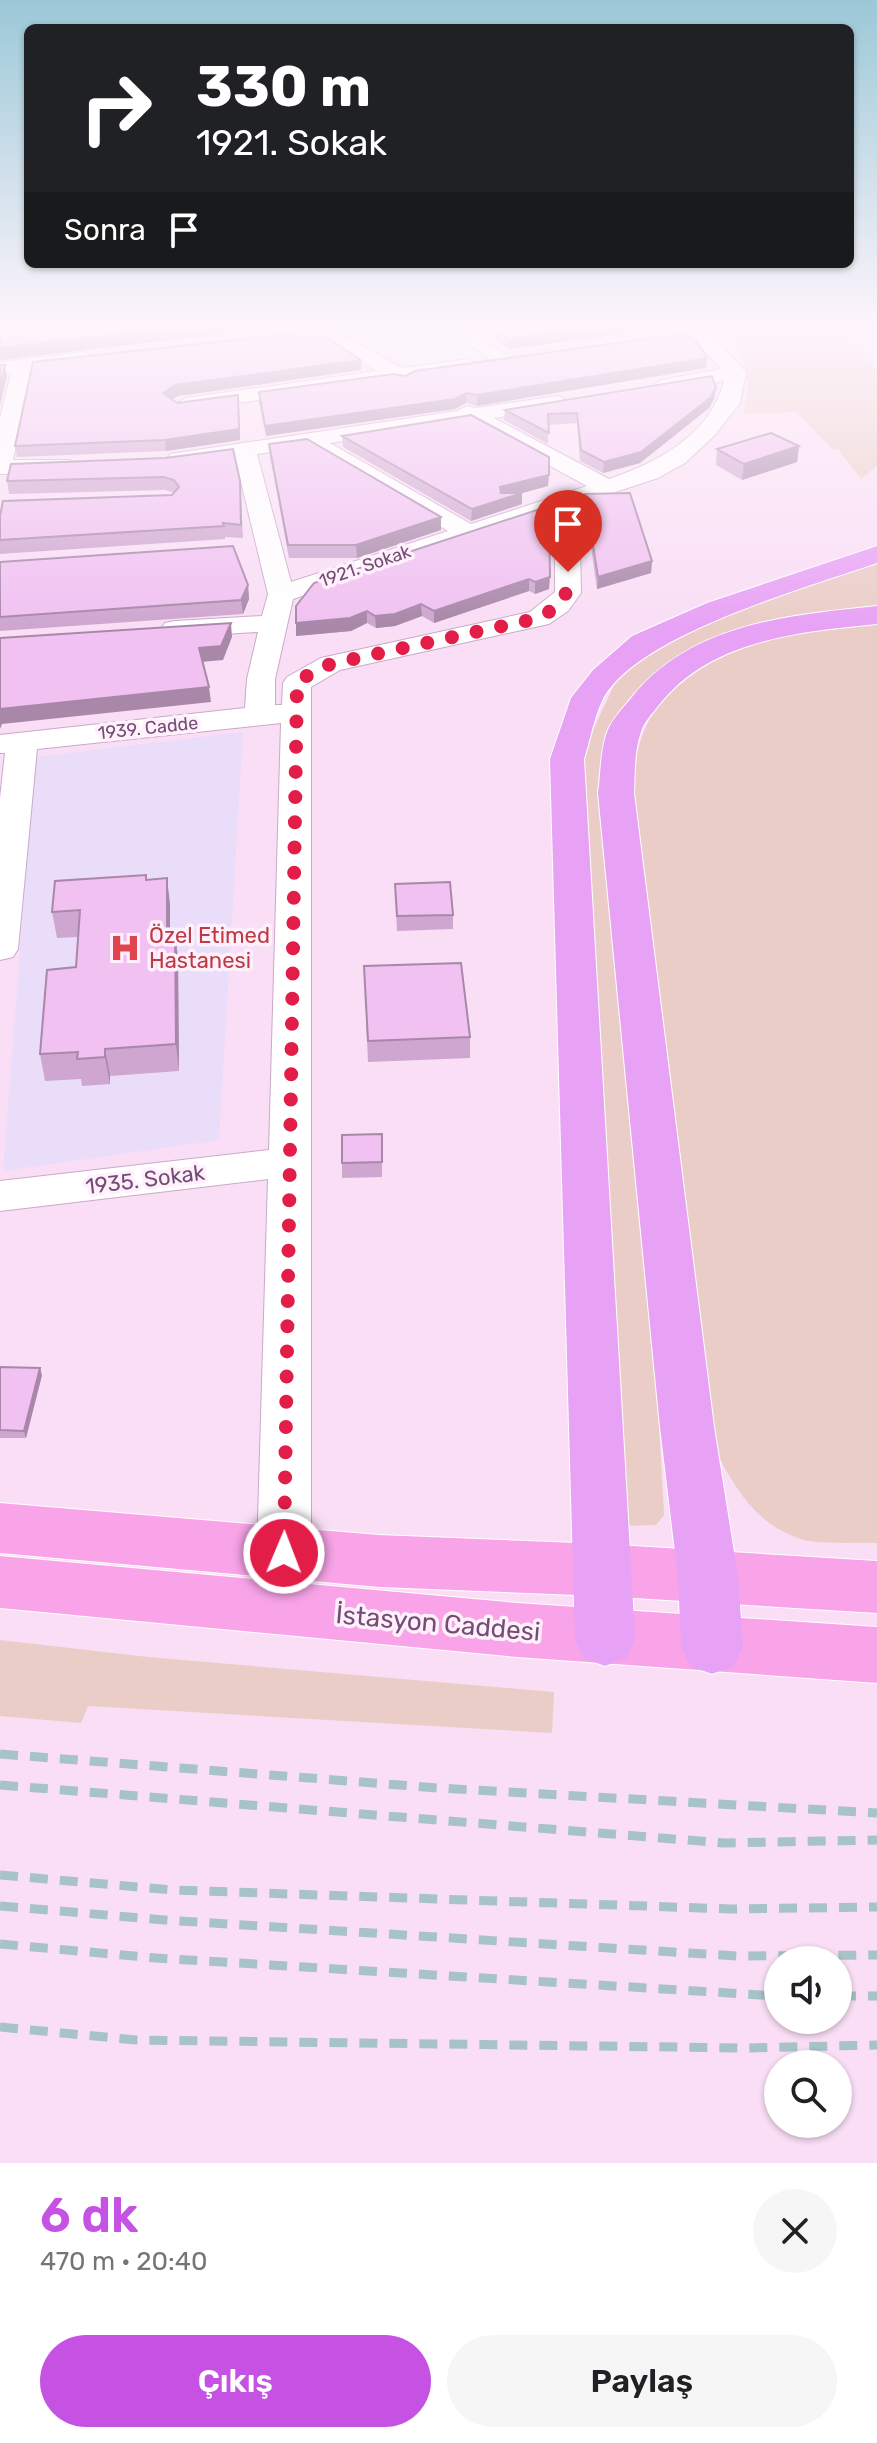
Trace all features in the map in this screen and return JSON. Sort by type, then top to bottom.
[{"type":"highway","points":[[605,1638],[567,759],[587,698],[604,677],[643,643],[717,609],[877,554]]},
{"type":"highway","points":[[712,1646],[708,1577],[687,1427],[616,793],[624,732],[649,692],[687,662],[733,639],[803,623],[877,615]]},
{"type":"main road","points":[[0,1528],[379,1561],[601,1570],[877,1587]]},
{"type":"main road","name":"İstasyon Caddesi","points":[[0,1582],[605,1638],[877,1655]]},
{"type":"street","points":[[9,425],[0,466],[91,464]]},
{"type":"street","points":[[177,460],[178,425]]},
{"type":"street","points":[[151,462],[416,425]]},
{"type":"street","points":[[491,425],[608,488]]},
{"type":"street","name":"1921. Sokak","points":[[281,594],[650,473],[693,445],[710,425]]},
{"type":"street","points":[[311,441],[466,531]]},
{"type":"street","points":[[245,450],[259,548],[281,594],[261,679],[278,714],[290,1162],[284,1553]]},
{"type":"street","points":[[278,714],[297,683],[315,670],[372,654],[539,618],[559,605],[568,593],[567,501]]},
{"type":"street","points":[[153,631],[275,623]]},
{"type":"street","name":"1939. Cadde","points":[[11,743],[278,714]]},
{"type":"street","points":[[0,949],[11,743]]},
{"type":"street","name":"1935. Sokak","points":[[0,1196],[290,1162]]},
{"type":"shaded area","points":[[0,425],[877,425],[877,2163],[0,2163]]},
{"type":"shaded area","points":[[809,425],[877,425],[877,466],[861,479],[838,449],[832,449]]},
{"type":"shaded area","points":[[877,560],[877,612],[728,637],[621,731],[664,1515],[656,1525],[625,1526],[581,756],[616,681],[654,644],[730,610]]},
{"type":"shaded area","points":[[877,624],[877,1543],[828,1543],[801,1539],[759,1515],[739,1491],[715,1450],[637,837],[635,772],[647,725],[667,695],[694,672],[728,654],[764,641]]},
{"type":"shaded area","name":"Özel Etimed Hastanesi","points":[[243,732],[219,1140],[3,1171],[35,757]]},
{"type":"shaded area","points":[[0,1640],[148,1657],[554,1692],[552,1733],[88,1706],[81,1723],[0,1716]]},
{"type":"building","points":[[20,425],[239,425],[239,429],[165,440],[15,446]]},
{"type":"building","points":[[410,425],[489,425],[549,457],[549,475],[500,487],[501,493],[522,493],[472,509],[342,436]]},
{"type":"building","points":[[534,425],[549,425],[549,433]]},
{"type":"building","points":[[578,425],[676,425],[641,452],[604,462],[581,450]]},
{"type":"building","points":[[771,433],[799,446],[744,464],[717,449]]},
{"type":"building","points":[[307,439],[441,517],[356,545],[288,545],[269,444]]},
{"type":"building","points":[[233,449],[240,481],[241,525],[223,523],[224,526],[0,540],[3,501],[172,495],[179,487],[174,480],[164,477],[7,481],[11,464],[165,458]]},
{"type":"building","points":[[630,493],[652,561],[598,577],[585,494]]},
{"type":"building","points":[[543,508],[549,519],[550,577],[535,582],[529,579],[434,611],[421,604],[395,614],[375,616],[367,611],[350,618],[296,623],[296,606],[314,583]]},
{"type":"building","points":[[233,546],[248,585],[241,600],[0,617],[0,562]]},
{"type":"building","points":[[231,623],[221,646],[199,648],[209,687],[0,709],[0,638]]},
{"type":"building","points":[[146,875],[146,880],[167,878],[167,933],[175,932],[176,1044],[105,1049],[105,1057],[77,1059],[78,1052],[40,1054],[47,970],[76,967],[80,910],[52,912],[55,881]]},
{"type":"building","points":[[450,882],[453,915],[397,916],[395,884]]},
{"type":"building","points":[[461,963],[470,1037],[368,1041],[364,966]]},
{"type":"building","points":[[382,1134],[382,1162],[342,1163],[342,1135]]},
{"type":"building","points":[[0,1367],[40,1368],[24,1431],[0,1430]]},
{"type":"railway","points":[[0,1754],[438,1788],[877,1813]]},
{"type":"railway","points":[[0,1785],[724,1843],[877,1840]]},
{"type":"railway","points":[[0,1875],[173,1890],[732,1909],[877,1907]]},
{"type":"railway","points":[[0,1906],[165,1920],[737,1956],[877,1955]]},
{"type":"railway","points":[[0,1944],[156,1958],[764,1995]]},
{"type":"railway","points":[[852,1996],[877,1996]]},
{"type":"railway","points":[[0,2027],[136,2040],[746,2048],[877,2045]]},
{"type":"place","name":"Özel Etimed Hastanesi","points":[[125,948]]},
{"type":"route","points":[[284,1553],[294,703],[297,683],[315,670],[331,664],[539,618],[559,605],[568,593],[568,572]]}]
